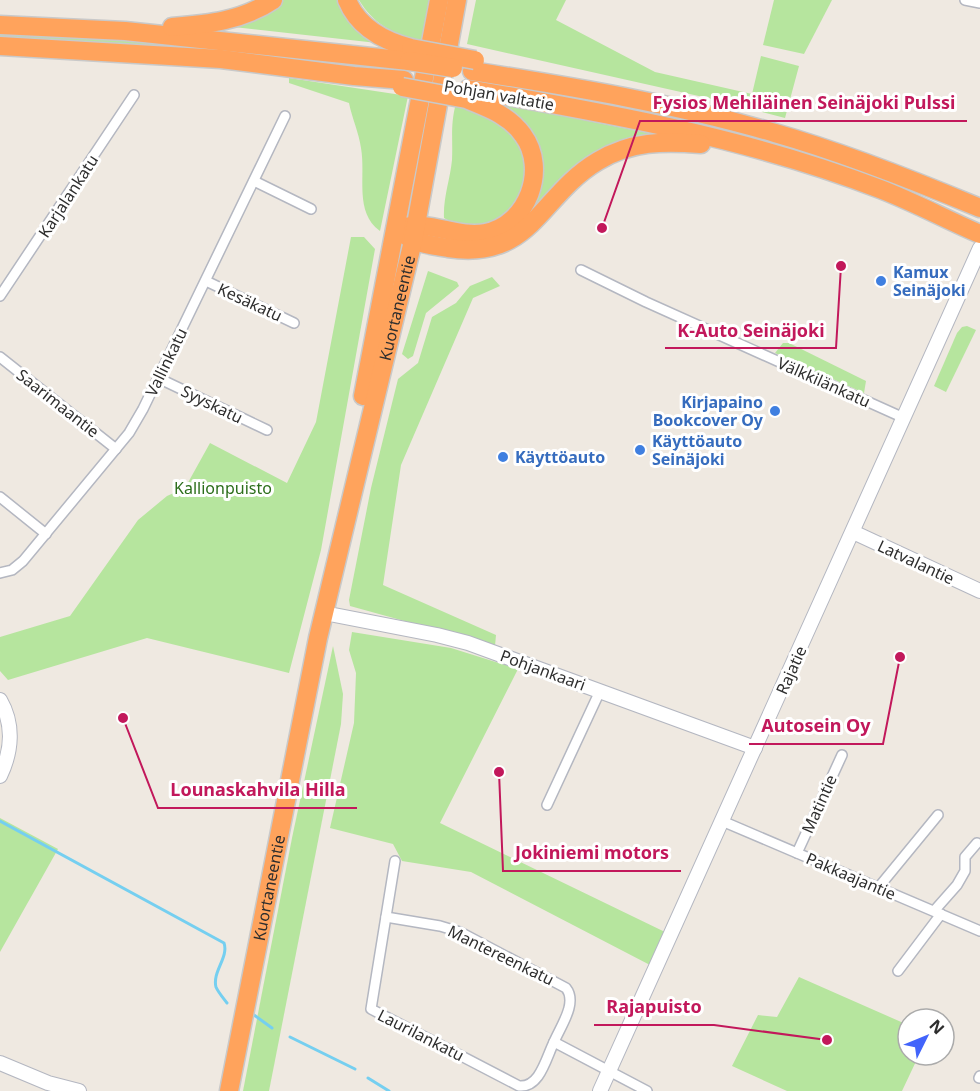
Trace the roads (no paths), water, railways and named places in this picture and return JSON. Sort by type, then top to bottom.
[{"type":"highway","points":[[125,31],[210,24],[238,17],[273,0]]},
{"type":"highway","points":[[347,0],[356,16],[375,34],[410,55]]},
{"type":"highway","name":"Kuortaneentie","points":[[324,613],[325,579],[397,229],[440,0]]},
{"type":"highway","name":"Kuortaneentie","points":[[229,1091],[324,613],[415,233],[457,0]]},
{"type":"highway","name":"Pohjan valtatie","points":[[0,25],[125,31],[410,55],[470,80],[756,149],[881,190],[974,232]]},
{"type":"highway","name":"Pohjan valtatie","points":[[0,46],[221,59],[403,83],[470,80],[589,89],[774,132],[887,169],[978,207]]},
{"type":"highway","points":[[415,233],[486,233],[500,228],[514,217],[532,188],[533,162],[525,136],[512,122],[496,111],[470,80]]},
{"type":"highway","points":[[397,229],[415,233],[461,250],[483,250],[501,244],[531,225],[578,174],[599,160],[623,149],[658,142],[756,149]]},
{"type":"street","points":[[965,0],[980,3]]},
{"type":"street","name":"Karjalankatu","points":[[0,296],[134,95]]},
{"type":"street","name":"Vallinkatu","points":[[0,573],[12,570],[23,561],[116,449],[139,417],[285,116]]},
{"type":"street","points":[[254,181],[311,209]]},
{"type":"street","name":"Rajatie","points":[[600,1091],[980,248]]},
{"type":"street","name":"Välkkilänkatu","points":[[581,270],[646,302],[904,418]]},
{"type":"street","name":"Kesäkatu","points":[[206,281],[294,323]]},
{"type":"street","name":"Saarimaantie","points":[[0,357],[116,449]]},
{"type":"street","name":"Syyskatu","points":[[158,378],[267,430]]},
{"type":"street","points":[[0,497],[46,534]]},
{"type":"street","name":"Latvalantie","points":[[853,532],[980,591]]},
{"type":"street","name":"Pohjankaari","points":[[324,613],[437,634],[506,656],[755,748]]},
{"type":"street","points":[[547,805],[600,691]]},
{"type":"street","points":[[0,700],[6,710],[11,740],[0,776]]},
{"type":"street","name":"Matintie","points":[[797,853],[842,755]]},
{"type":"street","points":[[878,888],[938,815]]},
{"type":"street","name":"Pakkaajantie","points":[[722,821],[980,931]]},
{"type":"street","points":[[898,971],[957,885],[965,871],[965,857],[977,843]]},
{"type":"street","name":"Laurilankatu","points":[[395,861],[371,1009],[519,1086],[527,1087],[534,1083],[554,1042]]},
{"type":"street","name":"Mantereenkatu","points":[[386,916],[460,932],[566,988],[571,994],[571,1001],[554,1042]]},
{"type":"street","points":[[554,1042],[647,1091]]},
{"type":"street","points":[[219,1091],[228,1059],[238,1045]]},
{"type":"street","points":[[0,1063],[46,1087],[79,1091]]},
{"type":"waterway","points":[[0,821],[224,943],[224,954],[215,981],[217,989],[227,1003]]},
{"type":"waterway","points":[[254,1015],[272,1028]]},
{"type":"waterway","points":[[290,1037],[355,1069]]},
{"type":"waterway","points":[[368,1078],[389,1091]]},
{"type":"place","name":"Fysios Mehiläinen Seinäjoki Pulssi","points":[[602,228]]},
{"type":"place","name":"K-Auto Seinäjoki","points":[[841,266]]},
{"type":"place","name":"Kamux Seinäjoki","points":[[881,281]]},
{"type":"place","name":"Kirjapaino Bookcover Oy","points":[[775,411]]},
{"type":"place","name":"Käyttöauto Seinäjoki","points":[[640,450]]},
{"type":"place","name":"Käyttöauto","points":[[503,457]]},
{"type":"place","name":"Autosein Oy","points":[[900,657]]},
{"type":"place","name":"Lounaskahvila Hilla","points":[[123,718]]},
{"type":"place","name":"Jokiniemi motors","points":[[499,772]]},
{"type":"place","name":"Rajapuisto","points":[[827,1040]]},
{"type":"park label","name":"Kallionpuisto","points":[[223,488]]}]
